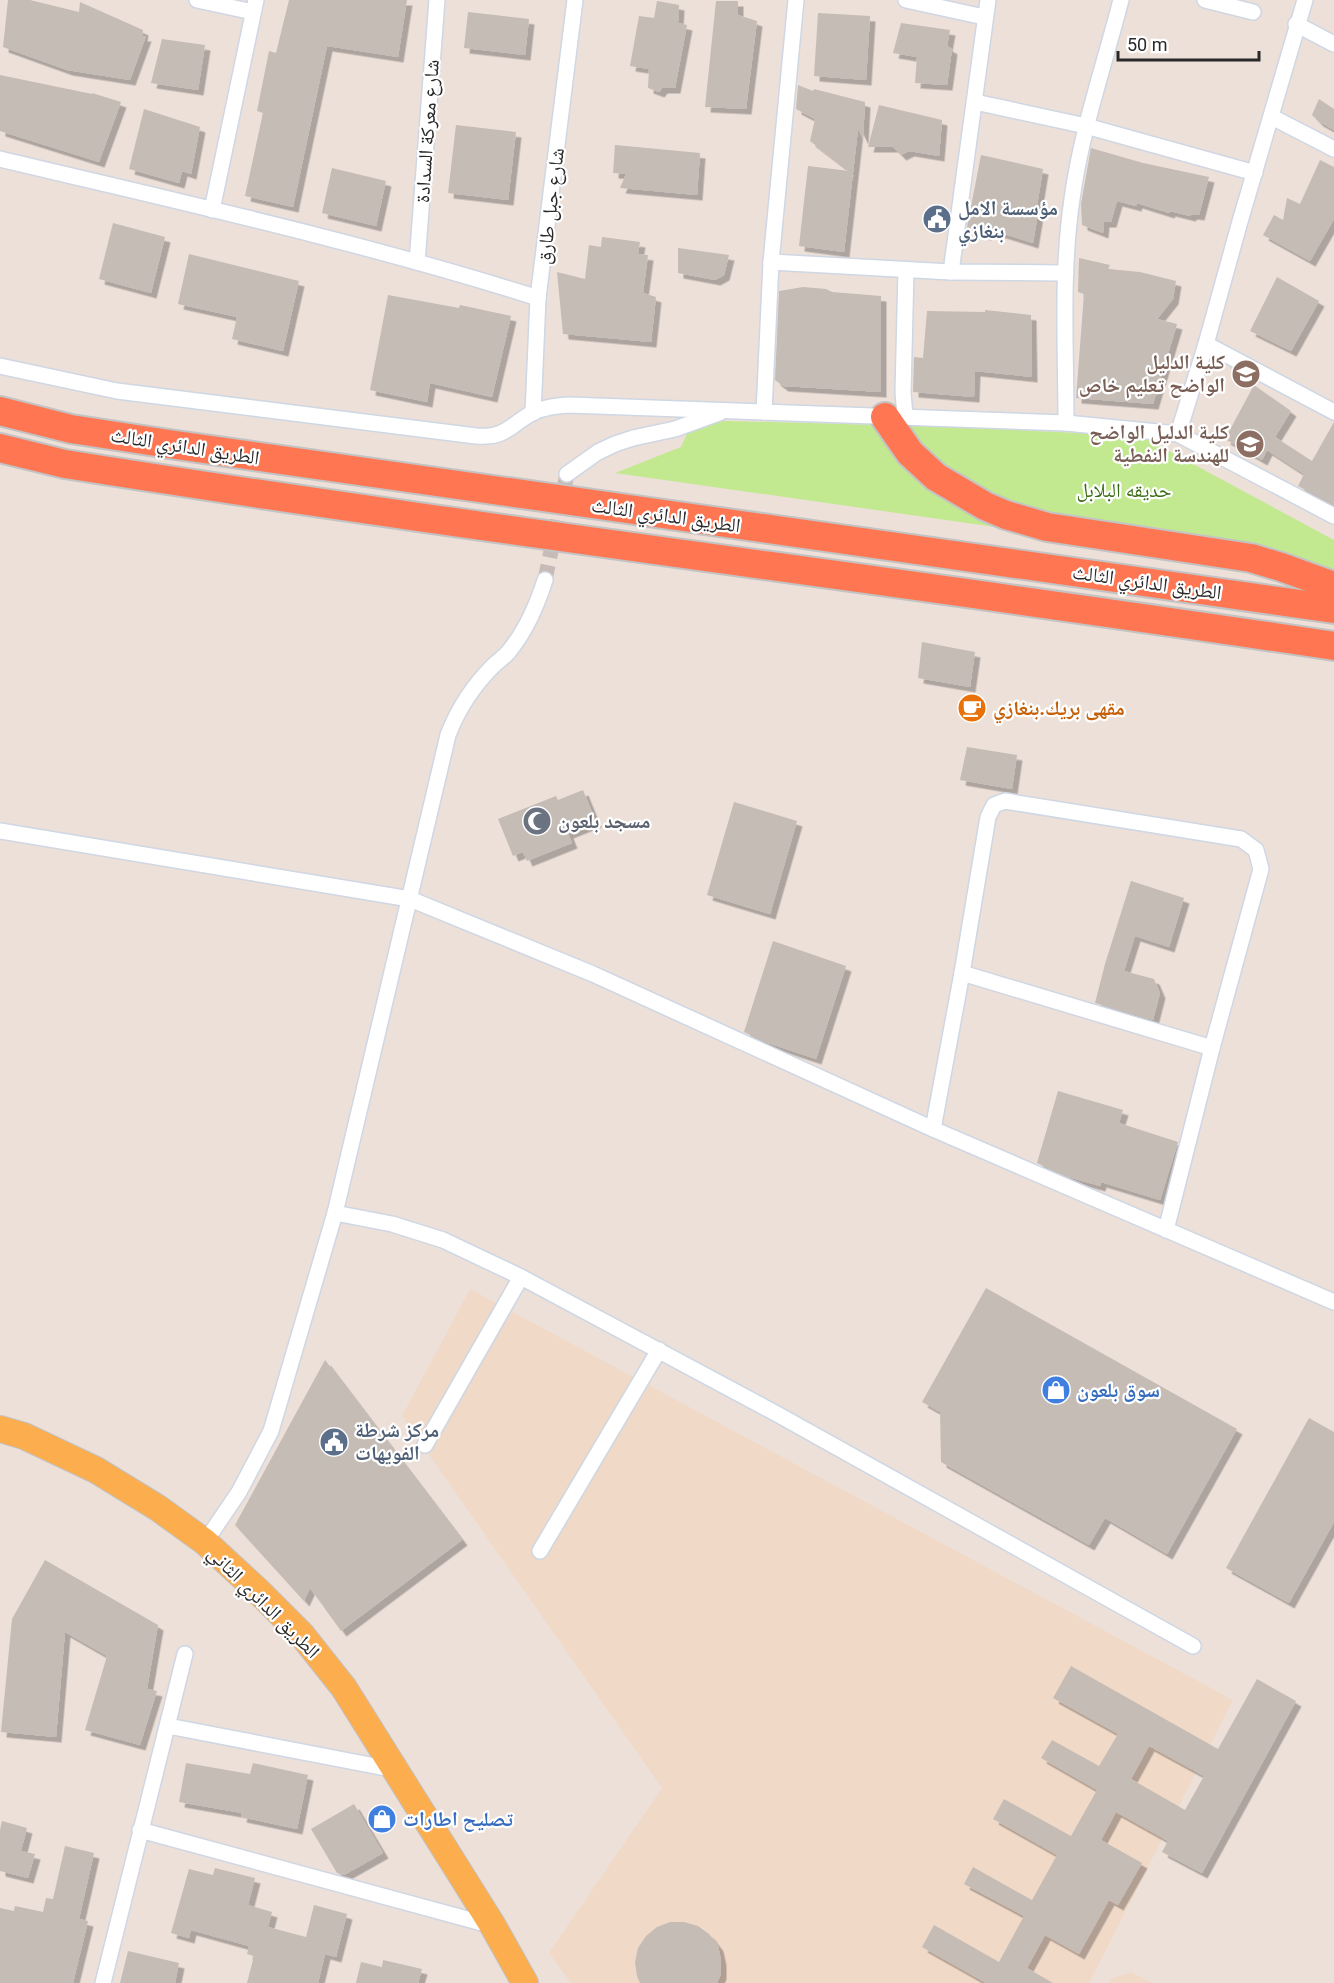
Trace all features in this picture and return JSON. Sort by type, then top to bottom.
[{"type":"highway","name":"الطريق الدائري الثالث","points":[[0,411],[71,429],[169,444],[1334,609]]},
{"type":"highway","points":[[895,417],[910,453],[936,477],[985,506],[1006,515],[1047,527],[1251,558],[1334,586]]},
{"type":"highway","name":"الطريق الدائري الثالث","points":[[0,448],[65,464],[477,526],[1134,616],[1334,646]]},
{"type":"highway","points":[[1294,640],[1334,664]]},
{"type":"main road","name":"الطريق الدائري الثاني","points":[[0,1429],[24,1436],[96,1470],[158,1508],[206,1542],[302,1635],[344,1688],[493,1926],[525,1983]]},
{"type":"street","points":[[197,0],[255,6],[212,210]]},
{"type":"street","name":"شارع معركة السدادة","points":[[417,262],[437,0]]},
{"type":"street","name":"شارع جبل طارق","points":[[533,413],[538,298],[575,0]]},
{"type":"street","points":[[764,412],[771,262],[796,0]]},
{"type":"street","points":[[906,0],[984,17]]},
{"type":"street","points":[[951,273],[988,0]]},
{"type":"street","points":[[1066,423],[1066,273],[1072,200],[1086,126],[1121,0]]},
{"type":"street","points":[[1205,0],[1253,12]]},
{"type":"street","points":[[1178,434],[1272,117],[1296,24],[1305,0]]},
{"type":"street","points":[[1296,24],[1334,44]]},
{"type":"street","points":[[975,102],[1086,126],[1254,173]]},
{"type":"street","points":[[1272,117],[1334,149]]},
{"type":"street","points":[[0,159],[417,262],[538,298]]},
{"type":"street","points":[[771,262],[951,273],[1066,273]]},
{"type":"street","points":[[895,417],[903,392],[906,270]]},
{"type":"street","points":[[1206,345],[1334,412]]},
{"type":"street","points":[[0,366],[117,392],[476,436],[501,434],[533,413],[545,408],[569,405],[1066,423],[1178,434],[1334,516]]},
{"type":"street","points":[[567,474],[598,452],[615,444],[675,429],[727,410]]},
{"type":"street","points":[[206,1542],[239,1492],[271,1431],[335,1213],[448,735],[455,716],[479,681],[509,652],[521,635],[535,608],[545,580]]},
{"type":"street","points":[[933,1129],[988,817],[994,805],[1005,801],[1241,839],[1256,849],[1261,869],[1212,1048],[1167,1230]]},
{"type":"street","points":[[0,831],[410,899],[593,974],[933,1129],[1334,1302]]},
{"type":"street","points":[[962,974],[1212,1048]]},
{"type":"street","points":[[335,1213],[392,1224],[443,1240],[521,1277],[659,1350],[1193,1646]]},
{"type":"street","points":[[426,1445],[521,1277]]},
{"type":"street","points":[[540,1551],[659,1350]]},
{"type":"street","points":[[103,1983],[185,1654]]},
{"type":"street","points":[[168,1726],[396,1770]]},
{"type":"street","points":[[140,1830],[493,1926]]},
{"type":"shaded area","points":[[470,1289],[1233,1700],[1089,1983],[571,1983],[549,1953],[662,1788],[402,1416]]},
{"type":"shaded area","points":[[1131,1972],[1152,1983],[1109,1983],[1112,1978]]},
{"type":"green space","name":"حديقه البلابل","points":[[693,420],[957,427],[1141,436],[1334,540],[1334,575],[615,473],[681,447]]},
{"type":"building","points":[[8,0],[30,0],[79,12],[80,2],[143,30],[142,36],[146,36],[130,80],[67,70],[3,47]]},
{"type":"building","points":[[289,0],[407,0],[398,57],[327,46],[293,207],[245,196],[263,113],[257,111],[269,51],[276,53]]},
{"type":"building","points":[[657,1],[679,5],[678,23],[687,25],[675,88],[662,88],[659,92],[648,88],[649,69],[630,66],[639,16],[654,18]]},
{"type":"building","points":[[716,1],[738,1],[738,15],[757,21],[746,109],[705,107]]},
{"type":"building","points":[[468,12],[529,19],[525,55],[464,48]]},
{"type":"building","points":[[818,13],[870,16],[866,80],[814,76]]},
{"type":"building","points":[[901,23],[950,30],[947,46],[952,49],[947,85],[915,83],[917,57],[893,53]]},
{"type":"building","points":[[162,39],[205,45],[198,90],[151,83]]},
{"type":"building","points":[[0,75],[92,93],[121,102],[99,162],[0,131]]},
{"type":"building","points":[[798,85],[813,91],[814,89],[865,102],[863,139],[858,129],[844,252],[799,246],[808,166],[849,171],[810,141],[815,119],[796,109]]},
{"type":"building","points":[[1319,99],[1334,109],[1334,130],[1312,115]]},
{"type":"building","points":[[879,105],[942,120],[939,156],[909,151],[901,155],[893,147],[868,147]]},
{"type":"building","points":[[144,109],[200,127],[191,174],[182,171],[179,183],[129,169]]},
{"type":"building","points":[[456,125],[516,132],[508,200],[448,193]]},
{"type":"building","points":[[615,145],[700,153],[697,195],[620,188],[626,174],[613,173]]},
{"type":"building","points":[[1091,148],[1143,163],[1209,177],[1199,215],[1190,216],[1170,211],[1169,213],[1137,203],[1136,206],[1117,201],[1111,222],[1104,222],[1103,233],[1082,225],[1081,204]]},
{"type":"building","points":[[981,155],[1043,169],[1033,243],[991,230],[986,235],[967,227]]},
{"type":"building","points":[[1320,160],[1334,167],[1334,219],[1310,261],[1263,235],[1274,215],[1283,220],[1287,198],[1300,204]]},
{"type":"building","points":[[332,168],[386,181],[376,226],[322,213]]},
{"type":"building","points":[[113,223],[165,237],[151,293],[99,279]]},
{"type":"building","points":[[602,237],[640,242],[638,254],[648,255],[643,293],[656,297],[651,342],[563,334],[557,272],[585,279],[589,245],[601,247]]},
{"type":"building","points":[[678,248],[729,255],[724,275],[715,280],[678,273]]},
{"type":"building","points":[[189,254],[299,281],[283,351],[232,339],[237,317],[178,304]]},
{"type":"building","points":[[1079,258],[1110,265],[1108,269],[1140,272],[1176,281],[1173,299],[1157,319],[1177,324],[1153,404],[1076,398],[1084,294],[1078,292]]},
{"type":"building","points":[[1277,277],[1319,301],[1291,351],[1250,331]]},
{"type":"building","points":[[803,287],[881,296],[881,392],[783,386],[775,380],[779,291]]},
{"type":"building","points":[[388,295],[459,308],[460,305],[511,316],[492,397],[430,383],[427,402],[370,390]]},
{"type":"building","points":[[985,310],[1031,315],[1032,377],[975,371],[974,397],[913,392],[914,357],[923,358],[927,311],[985,312]]},
{"type":"building","points":[[1254,385],[1291,411],[1275,437],[1312,461],[1334,422],[1334,505],[1298,486],[1304,474],[1267,450],[1262,460],[1225,439]]},
{"type":"building","points":[[922,642],[975,652],[970,687],[918,678]]},
{"type":"building","points":[[967,747],[1017,755],[1012,789],[960,780]]},
{"type":"building","points":[[583,790],[596,822],[568,833],[572,843],[527,861],[523,852],[513,856],[498,819],[556,796],[558,800]]},
{"type":"building","points":[[734,802],[797,821],[770,914],[707,895]]},
{"type":"building","points":[[1131,881],[1184,898],[1169,947],[1135,936],[1124,971],[1154,979],[1160,993],[1153,1020],[1095,1003]]},
{"type":"building","points":[[773,941],[846,966],[816,1059],[768,1043],[744,1032]]},
{"type":"building","points":[[1058,1091],[1123,1110],[1119,1123],[1178,1142],[1160,1200],[1101,1182],[1100,1186],[1068,1177],[1037,1163]]},
{"type":"building","points":[[986,1288],[1237,1429],[1167,1554],[1105,1518],[1089,1545],[941,1462],[940,1412],[922,1402]]},
{"type":"building","name":"مركز شرطة الفويهات","points":[[325,1360],[462,1540],[341,1631],[310,1588],[304,1601],[235,1525]]},
{"type":"building","points":[[1309,1418],[1334,1432],[1334,1522],[1289,1603],[1226,1568]]},
{"type":"building","points":[[45,1560],[158,1625],[147,1689],[157,1691],[140,1745],[85,1730],[107,1656],[65,1632],[56,1737],[1,1732],[12,1619]]},
{"type":"building","points":[[1071,1666],[1218,1749],[1257,1679],[1296,1701],[1202,1873],[1162,1852],[1168,1841],[1116,1812],[1101,1840],[1142,1863],[1118,1905],[1109,1900],[1079,1954],[1045,1935],[1027,1968],[1053,1983],[986,1983],[922,1947],[934,1925],[999,1962],[1024,1916],[964,1884],[973,1867],[1032,1900],[1057,1855],[993,1819],[1004,1799],[1071,1836],[1097,1790],[1041,1758],[1052,1740],[1099,1766],[1118,1734],[1053,1698]],"holes":[[[1149,1746],[1204,1776],[1185,1810],[1131,1779]]]},
{"type":"building","points":[[186,1763],[250,1774],[253,1763],[308,1775],[297,1829],[241,1817],[242,1813],[179,1802]]},
{"type":"building","points":[[354,1804],[383,1853],[344,1875],[337,1873],[311,1829]]},
{"type":"building","points":[[2,1821],[27,1828],[21,1851],[35,1854],[28,1878],[0,1871]]},
{"type":"building","points":[[65,1846],[94,1853],[79,1919],[88,1921],[73,1983],[0,1983],[0,1908],[14,1911],[15,1906],[43,1912],[46,1898],[53,1899]]},
{"type":"building","points":[[215,1868],[255,1878],[248,1905],[272,1912],[268,1927],[306,1937],[314,1905],[347,1914],[336,1957],[325,1954],[318,1983],[247,1983],[254,1956],[247,1954],[249,1946],[191,1930],[189,1938],[171,1933],[189,1869],[213,1875]]},
{"type":"building","points":[[670,1922],[684,1922],[698,1926],[709,1934],[718,1946],[721,1960],[721,1974],[717,1983],[640,1983],[635,1962],[638,1948],[646,1936],[657,1927]]},
{"type":"building","points":[[128,1951],[179,1963],[175,1983],[120,1983]]},
{"type":"building","points":[[383,1960],[422,1969],[418,1983],[356,1983],[361,1962],[382,1967]]},
{"type":"tunnel","points":[[545,580],[567,474]]},
{"type":"place","name":"مؤسسة الامل بنغازي","points":[[937,219]]},
{"type":"place","name":"كلية الدليل الواضح تعليم خاص","points":[[1246,374]]},
{"type":"place","name":"كلية الدليل الواضح للهندسة النفطية","points":[[1250,444]]},
{"type":"place","name":"مقهى بريك.بنغازي","points":[[972,708]]},
{"type":"place","name":"مسجد بلعون","points":[[537,821]]},
{"type":"place","name":"سوق بلعون","points":[[1056,1390]]},
{"type":"place","name":"مركز شرطة الفويهات","points":[[334,1442]]},
{"type":"place","name":"تصليح اطارات","points":[[382,1819]]}]
